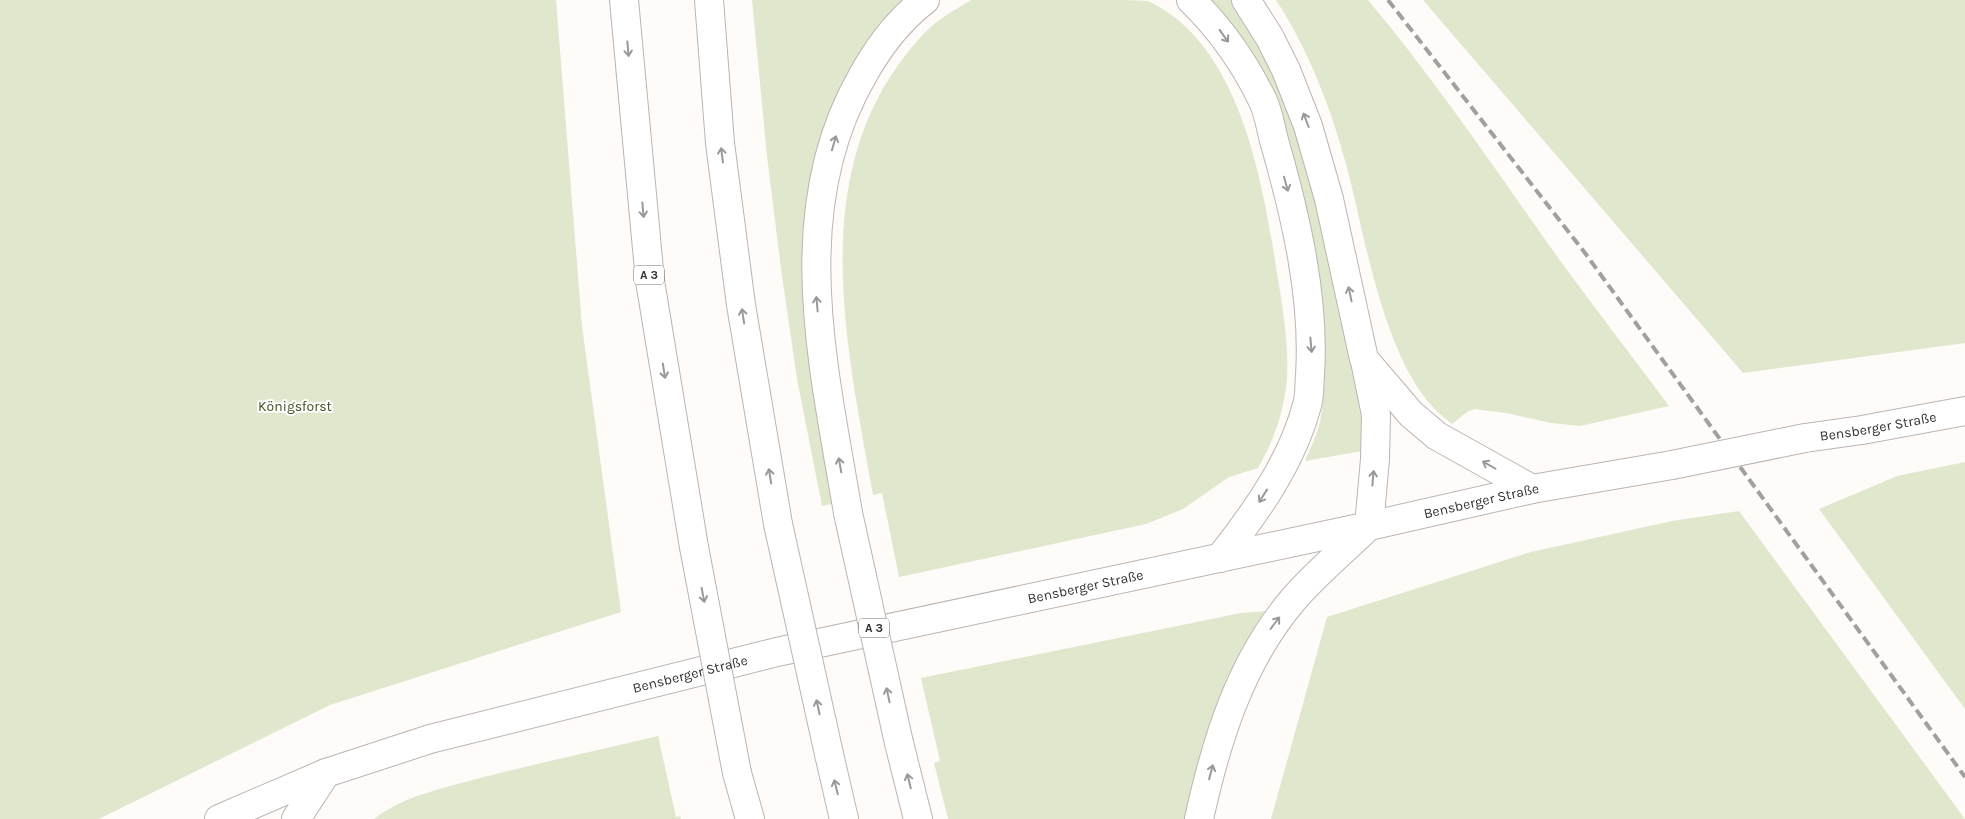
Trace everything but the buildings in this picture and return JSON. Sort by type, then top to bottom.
[{"type":"main road","name":"A 3","points":[[624,0],[650,281],[694,547],[737,773],[750,819]]},
{"type":"main road","points":[[709,0],[720,143],[742,305],[778,524],[844,819]]},
{"type":"main road","name":"A 3","points":[[918,819],[899,743],[848,513],[821,352],[815,285],[820,202],[838,128],[856,86],[871,60],[910,11],[925,0]]},
{"type":"main road","points":[[1191,0],[1214,22],[1235,50],[1263,102],[1292,202],[1306,288],[1311,352],[1308,403],[1294,446],[1245,526],[1220,558]]},
{"type":"main road","points":[[1199,819],[1223,728],[1233,700],[1270,629],[1293,599],[1368,526],[1375,459],[1376,415],[1329,199],[1308,126],[1286,70],[1270,38],[1246,0]]},
{"type":"main road","points":[[1364,359],[1411,414],[1437,436],[1532,489]]},
{"type":"main road","name":"Bensberger Straße","points":[[219,819],[326,774],[430,739],[768,654],[1220,558],[1532,489],[1672,465],[1805,438],[1862,430],[1965,411]]},
{"type":"main road","points":[[737,773],[739,819]]},
{"type":"main road","points":[[296,819],[326,774]]},
{"type":"green space","name":"Königsforst","points":[[0,0],[556,0],[582,326],[621,612],[330,705],[99,819],[0,819]]},
{"type":"green space","points":[[752,0],[906,0],[820,144],[836,503],[822,506],[797,379],[781,269],[767,156]]},
{"type":"green space","points":[[971,0],[1148,1],[1179,21],[1204,48],[1225,80],[1241,116],[1263,194],[1281,294],[1287,351],[1286,391],[1269,447],[1258,468],[1229,477],[1183,509],[1146,524],[899,577],[882,493],[873,495],[854,388],[843,277],[844,222],[852,168],[869,117],[896,68],[918,40],[933,25]]},
{"type":"green space","points":[[1211,0],[1231,0],[1245,19],[1268,60],[1286,104],[1320,218],[1347,334],[1358,391],[1363,451],[1305,461],[1320,422],[1325,360],[1319,297],[1307,221],[1292,153],[1282,119],[1269,87],[1254,56],[1234,27]]},
{"type":"green space","points":[[1276,0],[1368,0],[1441,94],[1556,255],[1669,406],[1580,426],[1551,423],[1506,413],[1474,409],[1452,424],[1434,409],[1415,383],[1400,355],[1388,324],[1368,257],[1346,164],[1326,100],[1299,39]]},
{"type":"green space","points":[[1423,0],[1965,0],[1965,343],[1743,373]]},
{"type":"green space","points":[[1965,462],[1965,709],[1819,509],[1897,476]]},
{"type":"green space","points":[[1739,511],[1965,819],[1271,819],[1327,617],[1531,552],[1672,521]]},
{"type":"green space","points":[[1267,611],[1239,658],[1212,720],[1187,819],[948,819],[934,763],[940,761],[921,678],[1241,613]]},
{"type":"green space","points":[[658,736],[676,817],[680,816],[681,819],[374,819],[398,804],[438,789],[502,772]]},
{"type":"railway","points":[[1388,0],[1585,253],[1965,777]]}]
